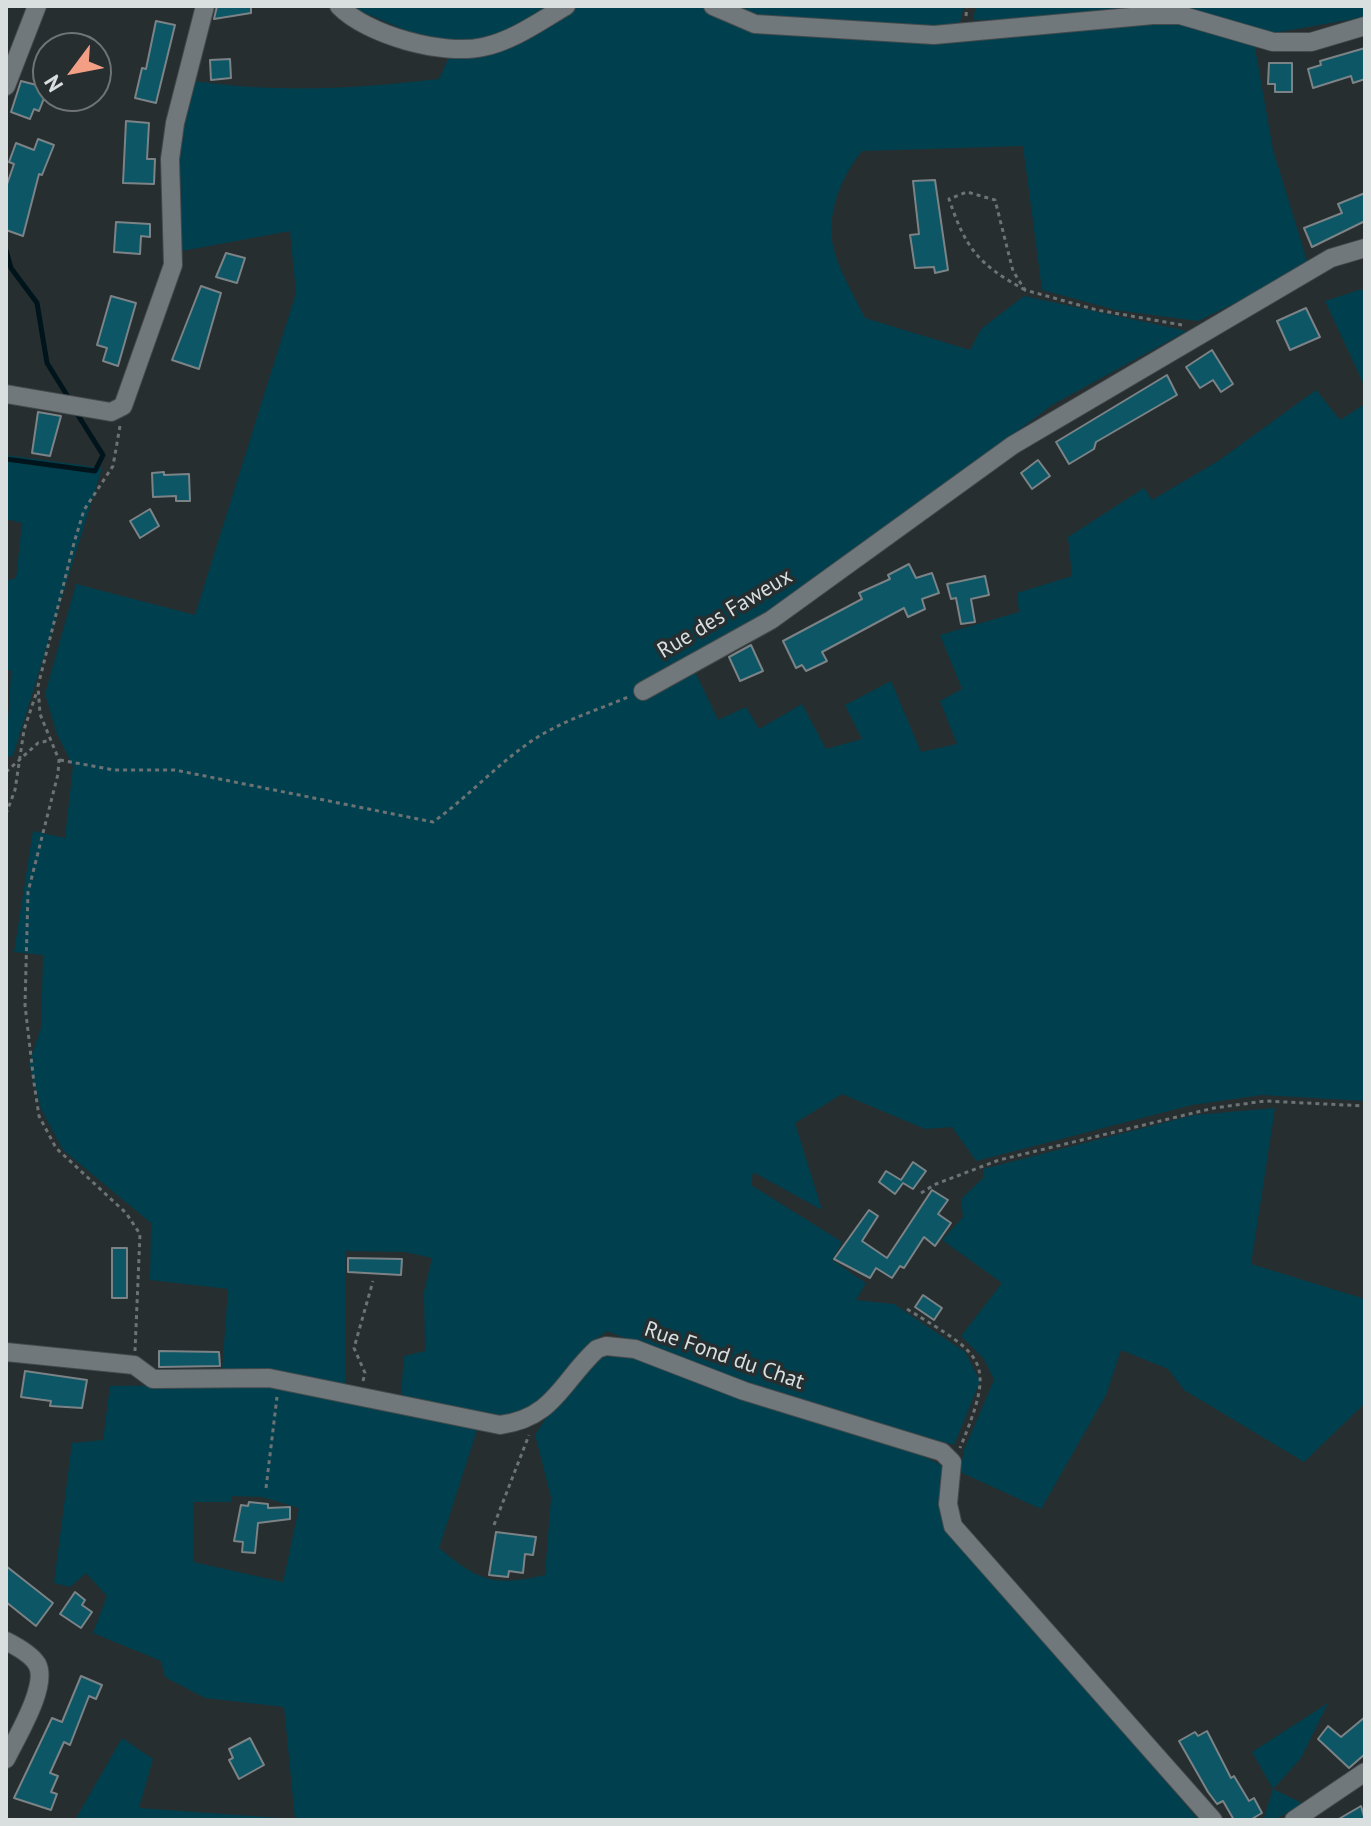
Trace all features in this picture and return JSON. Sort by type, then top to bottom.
[{"type":"street","points":[[6,86],[37,6]]},
{"type":"street","points":[[6,394],[111,412],[123,406],[173,265],[170,159],[175,123],[205,6]]},
{"type":"street","points":[[339,6],[378,30],[425,46],[483,48],[566,6]]},
{"type":"street","points":[[713,6],[755,24],[934,35],[1180,15],[1273,42],[1298,42],[1365,26]]},
{"type":"street","name":"Rue des Faweux","points":[[643,691],[771,620],[1013,445],[1331,258],[1365,248]]},
{"type":"street","name":"Rue Fond du Chat","points":[[6,1352],[134,1365],[153,1379],[279,1380],[500,1425],[523,1422],[556,1399],[597,1349],[615,1346],[635,1349],[744,1391],[925,1445],[942,1452],[952,1462]]},
{"type":"street","points":[[952,1462],[948,1504],[953,1526],[1213,1820]]},
{"type":"street","points":[[6,1641],[37,1663],[40,1674],[38,1691],[6,1759]]},
{"type":"street","points":[[1294,1820],[1365,1772]]},
{"type":"path","points":[[1025,290],[1013,271],[995,200],[967,192],[949,199],[962,240],[993,272],[1025,290],[1097,310],[1209,329]]},
{"type":"path","points":[[6,814],[15,790],[17,761],[74,543],[84,510],[113,466],[123,406]]},
{"type":"path","points":[[38,686],[44,730],[52,740],[59,760],[28,892],[25,1005],[39,1116],[56,1148],[126,1213],[140,1234],[134,1365]]},
{"type":"path","points":[[59,760],[114,770],[175,770],[433,822],[456,806],[490,773],[551,730],[643,691]]},
{"type":"path","points":[[6,772],[38,743],[52,740]]},
{"type":"path","points":[[921,1193],[936,1184],[999,1160],[1214,1108],[1265,1101],[1365,1106]]},
{"type":"path","points":[[360,1397],[365,1373],[354,1348],[373,1281]]},
{"type":"path","points":[[907,1309],[962,1342],[982,1370],[980,1400],[952,1462]]},
{"type":"path","points":[[266,1488],[279,1380]]},
{"type":"path","points":[[494,1525],[539,1411]]},
{"type":"shaded area","points":[[348,6],[964,6],[960,22],[946,29],[819,19],[805,29],[936,41],[975,33],[1174,22],[1254,42],[1273,150],[1309,267],[1198,321],[1116,310],[1042,290],[1023,146],[862,151],[837,197],[832,237],[840,267],[865,318],[970,350],[981,329],[1024,296],[1187,331],[1052,405],[813,587],[689,659],[718,720],[746,707],[759,729],[802,704],[826,749],[862,739],[845,705],[891,681],[921,752],[957,744],[940,701],[962,689],[940,635],[1019,612],[1017,593],[1072,576],[1068,537],[1144,488],[1152,500],[1218,461],[1316,390],[1340,420],[1365,404],[1365,1101],[1262,1095],[1192,1105],[976,1161],[952,1127],[925,1129],[842,1094],[795,1123],[822,1210],[753,1172],[751,1185],[842,1242],[832,1260],[866,1283],[856,1300],[894,1304],[965,1352],[980,1381],[954,1445],[750,1387],[607,1331],[592,1342],[538,1403],[518,1415],[477,1415],[401,1395],[404,1356],[425,1351],[424,1292],[432,1258],[405,1252],[345,1251],[345,1390],[268,1372],[222,1372],[228,1289],[150,1280],[151,1223],[63,1150],[41,1109],[29,1063],[41,1028],[43,955],[14,952],[33,831],[65,838],[73,766],[57,734],[45,694],[76,584],[195,615],[296,293],[290,231],[182,251],[176,157],[193,81],[316,88],[439,79],[450,55],[491,53],[554,18],[535,20],[490,39],[467,44],[421,36]]},
{"type":"shaded area","points":[[976,6],[1167,6],[1035,19],[973,20]]},
{"type":"shaded area","points":[[1177,6],[1365,6],[1365,17],[1273,33]]},
{"type":"shaded area","points":[[1362,289],[1365,295],[1365,387],[1325,301]]},
{"type":"shaded area","points":[[6,455],[102,468],[13,756],[6,757],[11,671],[6,669],[6,581],[16,578],[22,523],[6,519]]},
{"type":"shaded area","points":[[1275,1108],[1251,1264],[1365,1299],[1365,1403],[1304,1462],[1184,1390],[1168,1369],[1121,1350],[1106,1395],[1041,1509],[960,1472],[964,1450],[994,1380],[984,1359],[961,1336],[1002,1283],[942,1240],[963,1217],[961,1199],[983,1178],[983,1169],[1194,1115]]},
{"type":"shaded area","points":[[629,1356],[899,1444],[941,1465],[943,1509],[1030,1625],[1199,1820],[75,1820],[122,1738],[153,1759],[139,1808],[295,1819],[284,1707],[205,1698],[165,1677],[161,1661],[93,1633],[107,1596],[86,1573],[70,1587],[54,1583],[72,1443],[103,1440],[110,1386],[267,1384],[479,1424],[439,1548],[476,1574],[512,1580],[545,1575],[551,1497],[535,1435],[553,1407],[603,1357]],"holes":[[[231,1496],[262,1497],[299,1508],[283,1582],[193,1562],[193,1502],[232,1502]]]},
{"type":"shaded area","points":[[1328,1703],[1301,1758],[1273,1789],[1252,1752]]},
{"type":"shaded area","points":[[1273,1789],[1304,1804],[1274,1820],[1259,1820],[1264,1818]]},
{"type":"building","points":[[217,6],[251,6],[251,13],[214,19]]},
{"type":"building","points":[[156,21],[175,25],[156,103],[135,98],[142,68],[146,69]]},
{"type":"building","points":[[1365,48],[1365,79],[1353,83],[1351,76],[1313,88],[1308,69],[1321,65],[1320,61]]},
{"type":"building","points":[[230,59],[231,78],[211,80],[210,60]]},
{"type":"building","points":[[1269,63],[1292,63],[1292,92],[1275,92],[1275,84],[1268,84]]},
{"type":"building","points":[[21,81],[32,84],[30,119],[11,112]]},
{"type":"building","points":[[126,121],[149,123],[147,159],[155,159],[154,184],[123,183]]},
{"type":"building","points":[[38,139],[54,145],[42,175],[39,174],[23,236],[6,230],[6,187],[14,164],[9,162],[16,143],[34,150]]},
{"type":"building","points":[[935,180],[948,270],[935,273],[934,267],[915,268],[910,235],[919,234],[913,181]]},
{"type":"building","points":[[1365,193],[1365,221],[1312,247],[1304,228],[1342,213],[1338,204]]},
{"type":"building","points":[[116,222],[150,224],[150,237],[141,236],[140,254],[114,252]]},
{"type":"building","points":[[226,253],[245,258],[237,283],[216,277]]},
{"type":"building","points":[[201,286],[221,293],[199,369],[172,360]]},
{"type":"building","points":[[111,296],[136,303],[118,366],[103,361],[107,348],[97,345]]},
{"type":"building","points":[[1306,308],[1320,337],[1290,350],[1277,321]]},
{"type":"building","points":[[1212,350],[1233,384],[1221,392],[1213,380],[1200,388],[1186,367]]},
{"type":"building","points":[[1167,375],[1177,395],[1096,442],[1094,449],[1069,464],[1056,442]]},
{"type":"building","points":[[38,412],[61,416],[50,456],[32,453]]},
{"type":"building","points":[[1038,460],[1050,476],[1032,489],[1021,473]]},
{"type":"building","points":[[164,472],[164,475],[189,474],[190,501],[176,501],[176,496],[153,497],[152,473]]},
{"type":"building","points":[[150,509],[159,526],[140,538],[130,521]]},
{"type":"building","points":[[909,564],[916,578],[932,573],[939,593],[922,599],[925,609],[908,617],[904,608],[822,652],[827,661],[806,671],[802,665],[796,668],[783,641],[862,599],[859,593],[890,579],[888,575]]},
{"type":"building","points":[[985,576],[989,595],[971,599],[975,622],[961,624],[956,598],[951,599],[947,584]]},
{"type":"building","points":[[751,645],[763,671],[740,681],[729,657]]},
{"type":"building","points":[[913,1162],[926,1171],[913,1189],[903,1183],[895,1194],[879,1182],[886,1171],[901,1180]]},
{"type":"building","points":[[932,1190],[948,1200],[938,1214],[951,1223],[935,1246],[924,1237],[904,1268],[900,1266],[892,1278],[876,1268],[870,1278],[834,1259],[869,1210],[878,1216],[862,1241],[887,1258]]},
{"type":"building","points":[[112,1248],[127,1248],[127,1298],[112,1298]]},
{"type":"building","points":[[348,1258],[402,1259],[401,1275],[348,1272]]},
{"type":"building","points":[[923,1295],[942,1308],[934,1320],[915,1307]]},
{"type":"building","points":[[159,1351],[219,1352],[220,1366],[159,1367]]},
{"type":"building","points":[[25,1371],[87,1380],[82,1408],[50,1406],[51,1401],[21,1397]]},
{"type":"building","points":[[249,1502],[268,1504],[268,1508],[290,1507],[290,1519],[258,1523],[255,1553],[242,1552],[243,1542],[234,1541],[241,1505],[248,1506]]},
{"type":"building","points":[[496,1532],[536,1537],[533,1555],[525,1554],[523,1573],[509,1571],[508,1577],[489,1575]]},
{"type":"building","points":[[6,1566],[53,1603],[36,1626],[6,1602]]},
{"type":"building","points":[[75,1592],[85,1600],[82,1605],[92,1612],[81,1628],[60,1614]]},
{"type":"building","points":[[81,1676],[102,1685],[96,1699],[89,1696],[70,1745],[64,1742],[50,1773],[58,1776],[51,1792],[57,1794],[51,1810],[14,1798],[52,1718],[62,1722]]},
{"type":"building","points":[[1365,1717],[1365,1754],[1349,1768],[1318,1739],[1328,1726],[1341,1737]]},
{"type":"building","points":[[1207,1731],[1231,1778],[1234,1776],[1249,1801],[1254,1798],[1262,1813],[1250,1820],[1234,1820],[1223,1801],[1217,1804],[1179,1741],[1195,1732],[1198,1736]]},
{"type":"building","points":[[250,1738],[264,1765],[239,1779],[229,1760],[233,1758],[229,1749]]},
{"type":"building","points":[[1361,1806],[1365,1820],[1337,1820]]},
{"type":"waterway","points":[[6,250],[11,268],[37,303],[47,363],[70,400]]},
{"type":"waterway","points":[[6,459],[95,471],[103,455],[76,412]]}]
